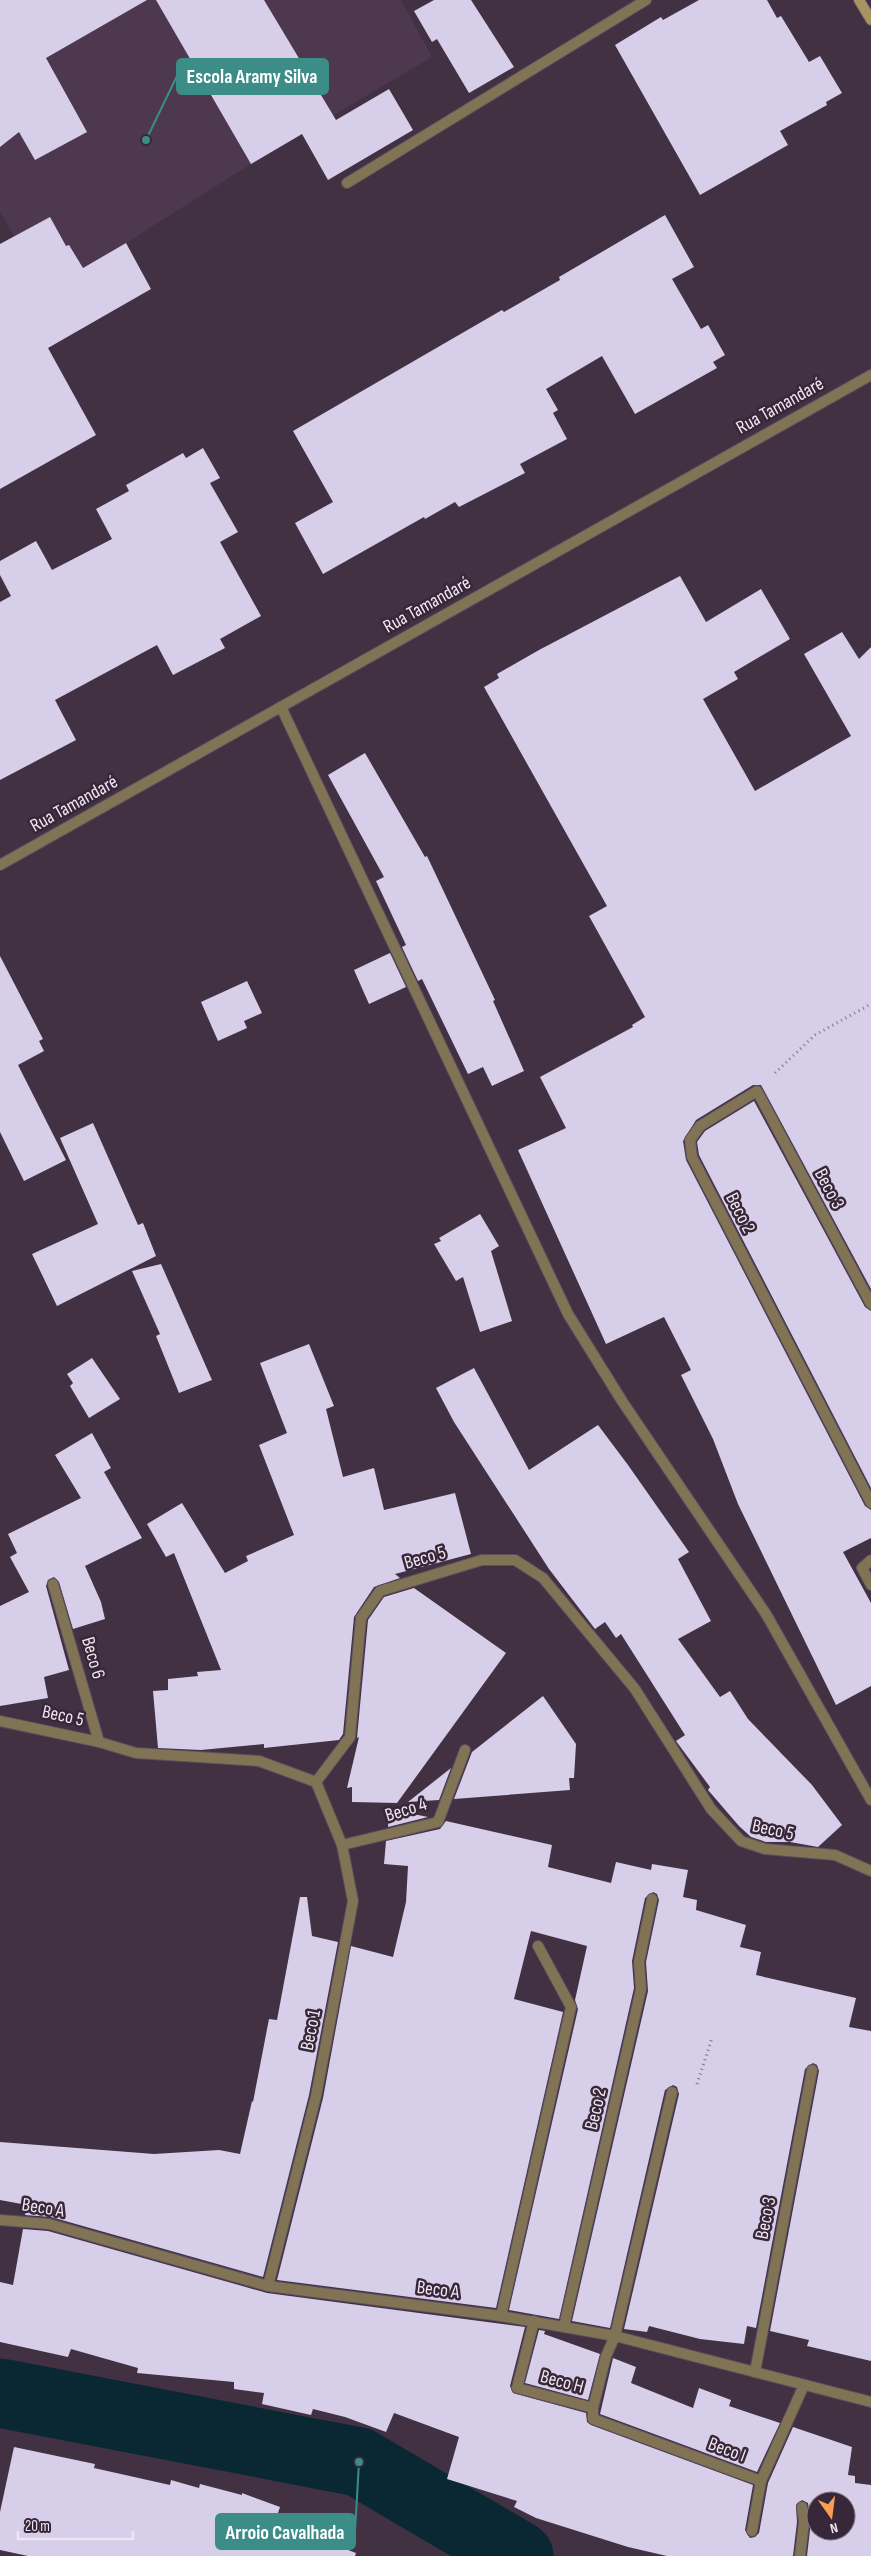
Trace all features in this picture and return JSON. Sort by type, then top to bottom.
[{"type":"street","points":[[347,183],[646,0]]},
{"type":"street","points":[[860,0],[871,20]]},
{"type":"street","name":"Rua Tamandaré","points":[[0,866],[871,375]]},
{"type":"street","points":[[281,707],[568,1314],[622,1401],[766,1614],[871,1800]]},
{"type":"street","name":"Beco 3","points":[[757,1091],[871,1304]]},
{"type":"street","name":"Beco 2","points":[[757,1091],[700,1126],[690,1140],[692,1157],[871,1503]]},
{"type":"street","name":"Beco 5","points":[[0,1721],[99,1742],[136,1753],[259,1761],[316,1782],[350,1738],[361,1618],[380,1591],[482,1560],[514,1560],[544,1578],[629,1681],[711,1808],[741,1841],[774,1850],[835,1855],[871,1872]]},
{"type":"street","points":[[871,1560],[862,1568],[871,1585]]},
{"type":"street","name":"Beco 6","points":[[53,1584],[99,1742]]},
{"type":"street","name":"Beco 4","points":[[342,1845],[438,1822],[465,1750]]},
{"type":"street","name":"Beco 1","points":[[268,2286],[316,2096],[353,1901],[342,1845],[316,1782]]},
{"type":"street","name":"Beco 2","points":[[564,2326],[641,1989],[639,1962],[652,1899]]},
{"type":"street","points":[[501,2316],[571,2006],[538,1946]]},
{"type":"street","name":"Beco 3","points":[[755,2372],[812,2070]]},
{"type":"street","name":"Beco H","points":[[534,2321],[517,2388],[593,2408],[606,2356],[615,2336],[672,2092]]},
{"type":"street","name":"Beco A","points":[[0,2220],[49,2224],[268,2286],[501,2316],[615,2336],[871,2402]]},
{"type":"street","name":"Beco I","points":[[593,2408],[593,2419],[761,2481],[804,2385]]},
{"type":"street","points":[[752,2531],[761,2481]]},
{"type":"street","points":[[800,2556],[804,2522],[802,2507]]},
{"type":"path","points":[[757,1091],[815,1035],[871,1004]]},
{"type":"path","points":[[672,2092],[693,2098],[712,2038]]},
{"type":"shaded area","points":[[0,0],[401,0],[432,57],[251,164],[126,243],[45,289],[0,212]]},
{"type":"building","points":[[0,0],[147,0],[46,58],[87,132],[35,160],[19,132],[0,147]]},
{"type":"building","points":[[156,0],[264,0],[336,120],[389,89],[413,130],[328,180],[302,134],[251,164]]},
{"type":"building","points":[[434,0],[471,0],[514,67],[469,93],[437,39],[432,42],[414,11]]},
{"type":"building","points":[[699,0],[767,0],[777,18],[781,16],[809,62],[820,56],[842,93],[826,102],[827,105],[780,131],[788,145],[700,195],[615,45],[661,17],[663,20]]},
{"type":"building","points":[[665,215],[694,267],[672,279],[701,329],[708,325],[725,355],[713,362],[717,368],[635,414],[602,356],[546,389],[558,410],[553,413],[567,439],[520,464],[525,473],[459,507],[455,502],[425,519],[424,517],[323,574],[295,523],[333,502],[293,431],[502,310],[504,312],[560,280],[559,277]]},
{"type":"building","points":[[50,217],[66,246],[69,245],[83,268],[126,243],[151,289],[48,348],[96,435],[0,489],[0,244]]},
{"type":"building","points":[[203,448],[220,478],[210,483],[238,532],[220,542],[261,616],[220,639],[225,648],[173,675],[157,645],[55,700],[76,740],[0,780],[0,602],[11,596],[0,575],[0,561],[36,541],[52,570],[112,539],[96,509],[129,491],[126,485],[183,453],[186,458]]},
{"type":"building","points":[[680,576],[706,622],[761,589],[790,639],[734,672],[738,679],[703,699],[755,791],[851,736],[804,654],[842,632],[859,659],[871,647],[871,1289],[761,1085],[753,1085],[696,1120],[683,1141],[686,1160],[865,1506],[871,1510],[871,1538],[843,1552],[871,1603],[871,1686],[836,1705],[738,1504],[713,1439],[681,1375],[691,1370],[664,1317],[606,1344],[518,1150],[566,1128],[540,1077],[633,1027],[632,1025],[645,1017],[589,916],[607,906],[484,687],[499,678],[497,674],[539,650]]},
{"type":"building","points":[[365,753],[425,857],[427,856],[495,1000],[493,1001],[524,1071],[492,1086],[483,1067],[468,1074],[422,979],[418,981],[402,947],[406,945],[376,881],[384,877],[328,775]]},
{"type":"building","points":[[390,953],[406,987],[369,1004],[354,970]]},
{"type":"building","points":[[0,956],[43,1039],[39,1041],[44,1051],[18,1065],[66,1160],[24,1181],[0,1132]]},
{"type":"building","points":[[247,981],[262,1013],[244,1021],[247,1028],[218,1041],[201,1002]]},
{"type":"building","points":[[754,1101],[865,1307],[871,1311],[871,1488],[699,1155],[697,1142],[705,1131]]},
{"type":"building","points":[[93,1123],[138,1225],[143,1223],[156,1256],[57,1306],[32,1254],[98,1224],[60,1138]]},
{"type":"building","points":[[480,1214],[499,1246],[491,1251],[512,1321],[480,1332],[463,1277],[456,1281],[434,1244],[441,1241],[439,1238]]},
{"type":"building","points":[[161,1264],[212,1380],[179,1393],[156,1336],[160,1334],[132,1271]]},
{"type":"building","points":[[309,1344],[334,1406],[326,1409],[343,1477],[374,1468],[384,1510],[455,1493],[471,1554],[395,1574],[400,1578],[374,1587],[354,1617],[343,1734],[339,1740],[264,1748],[264,1744],[201,1750],[158,1748],[153,1691],[168,1690],[168,1679],[198,1676],[197,1672],[221,1670],[174,1553],[166,1557],[147,1524],[182,1503],[225,1573],[248,1561],[246,1556],[294,1535],[259,1445],[287,1433],[260,1363]]},
{"type":"building","points":[[92,1358],[120,1399],[89,1418],[70,1386],[73,1383],[67,1374]]},
{"type":"building","points":[[474,1368],[529,1470],[598,1425],[628,1465],[689,1552],[678,1559],[711,1621],[678,1639],[720,1697],[730,1691],[748,1719],[812,1785],[842,1825],[818,1847],[790,1842],[766,1842],[751,1837],[739,1826],[708,1790],[710,1787],[676,1741],[685,1735],[621,1634],[616,1638],[605,1622],[595,1629],[549,1569],[454,1422],[436,1388]]},
{"type":"building","points":[[92,1433],[111,1468],[104,1472],[142,1538],[85,1566],[101,1602],[105,1619],[73,1629],[59,1582],[54,1577],[48,1580],[46,1586],[69,1670],[44,1677],[48,1698],[0,1706],[0,1606],[29,1592],[10,1557],[17,1553],[8,1534],[81,1498],[55,1455]]},
{"type":"building","points":[[414,1588],[506,1653],[397,1803],[352,1802],[352,1787],[347,1788],[359,1737],[357,1738],[368,1620],[384,1597]]},
{"type":"building","points":[[543,1696],[576,1744],[574,1778],[569,1778],[570,1790],[454,1799],[472,1752]]},
{"type":"building","points":[[451,1768],[439,1800],[408,1802]]},
{"type":"building","points":[[389,1809],[428,1817],[388,1827]]},
{"type":"building","points":[[446,1821],[552,1845],[548,1867],[611,1883],[616,1862],[651,1870],[652,1864],[688,1870],[683,1897],[697,1900],[696,1910],[746,1925],[740,1947],[761,1952],[756,1975],[856,1998],[849,2027],[871,2031],[871,2361],[807,2346],[809,2340],[770,2331],[819,2071],[817,2065],[813,2063],[805,2069],[756,2328],[747,2326],[744,2344],[700,2339],[649,2326],[647,2332],[624,2329],[679,2094],[677,2087],[673,2085],[665,2090],[610,2328],[572,2321],[648,1991],[646,1962],[659,1900],[657,1894],[653,1892],[645,1898],[632,1961],[634,1988],[559,2319],[509,2310],[578,2009],[575,2000],[587,1946],[531,1931],[514,1999],[563,2012],[496,2308],[277,2280],[323,2098],[351,1946],[393,1957],[406,1902],[408,1866],[384,1864],[386,1841],[440,1829]]},
{"type":"building","points":[[300,1897],[307,1897],[312,1936],[338,1942],[309,2095],[263,2277],[51,2217],[25,2215],[27,2205],[0,2200],[0,2142],[154,2154],[219,2150],[240,2154],[253,2102],[269,2019],[277,2020]]},
{"type":"building","points":[[23,2229],[48,2231],[267,2293],[525,2327],[510,2386],[513,2393],[586,2413],[587,2422],[591,2425],[753,2485],[745,2530],[750,2538],[755,2537],[759,2533],[768,2483],[793,2427],[852,2447],[848,2475],[855,2476],[855,2483],[871,2485],[871,2556],[807,2556],[809,2541],[856,2541],[856,2491],[806,2491],[806,2502],[802,2500],[796,2505],[797,2522],[793,2556],[667,2556],[628,2547],[536,2518],[514,2507],[517,2501],[447,2479],[459,2437],[394,2413],[386,2432],[345,2417],[313,2409],[311,2415],[262,2404],[264,2393],[234,2389],[234,2382],[137,2373],[138,2368],[71,2349],[68,2357],[0,2342],[0,2282],[13,2285]]},
{"type":"building","points":[[539,2330],[545,2331],[544,2334],[600,2354],[588,2400],[525,2383]]},
{"type":"building","points":[[613,2358],[636,2367],[631,2383],[693,2408],[699,2388],[731,2400],[729,2406],[780,2423],[757,2472],[600,2414]]},
{"type":"building","points":[[14,2447],[95,2464],[94,2468],[170,2485],[171,2480],[199,2488],[200,2484],[242,2495],[242,2493],[280,2507],[275,2522],[356,2553],[355,2556],[28,2556],[0,2550],[0,2512]]},
{"type":"waterway","points":[[0,2393],[359,2462],[519,2556]]},
{"type":"place","name":"Escola Aramy Silva","points":[[146,140]]},
{"type":"place","name":"Arroio Cavalhada","points":[[359,2462]]}]
